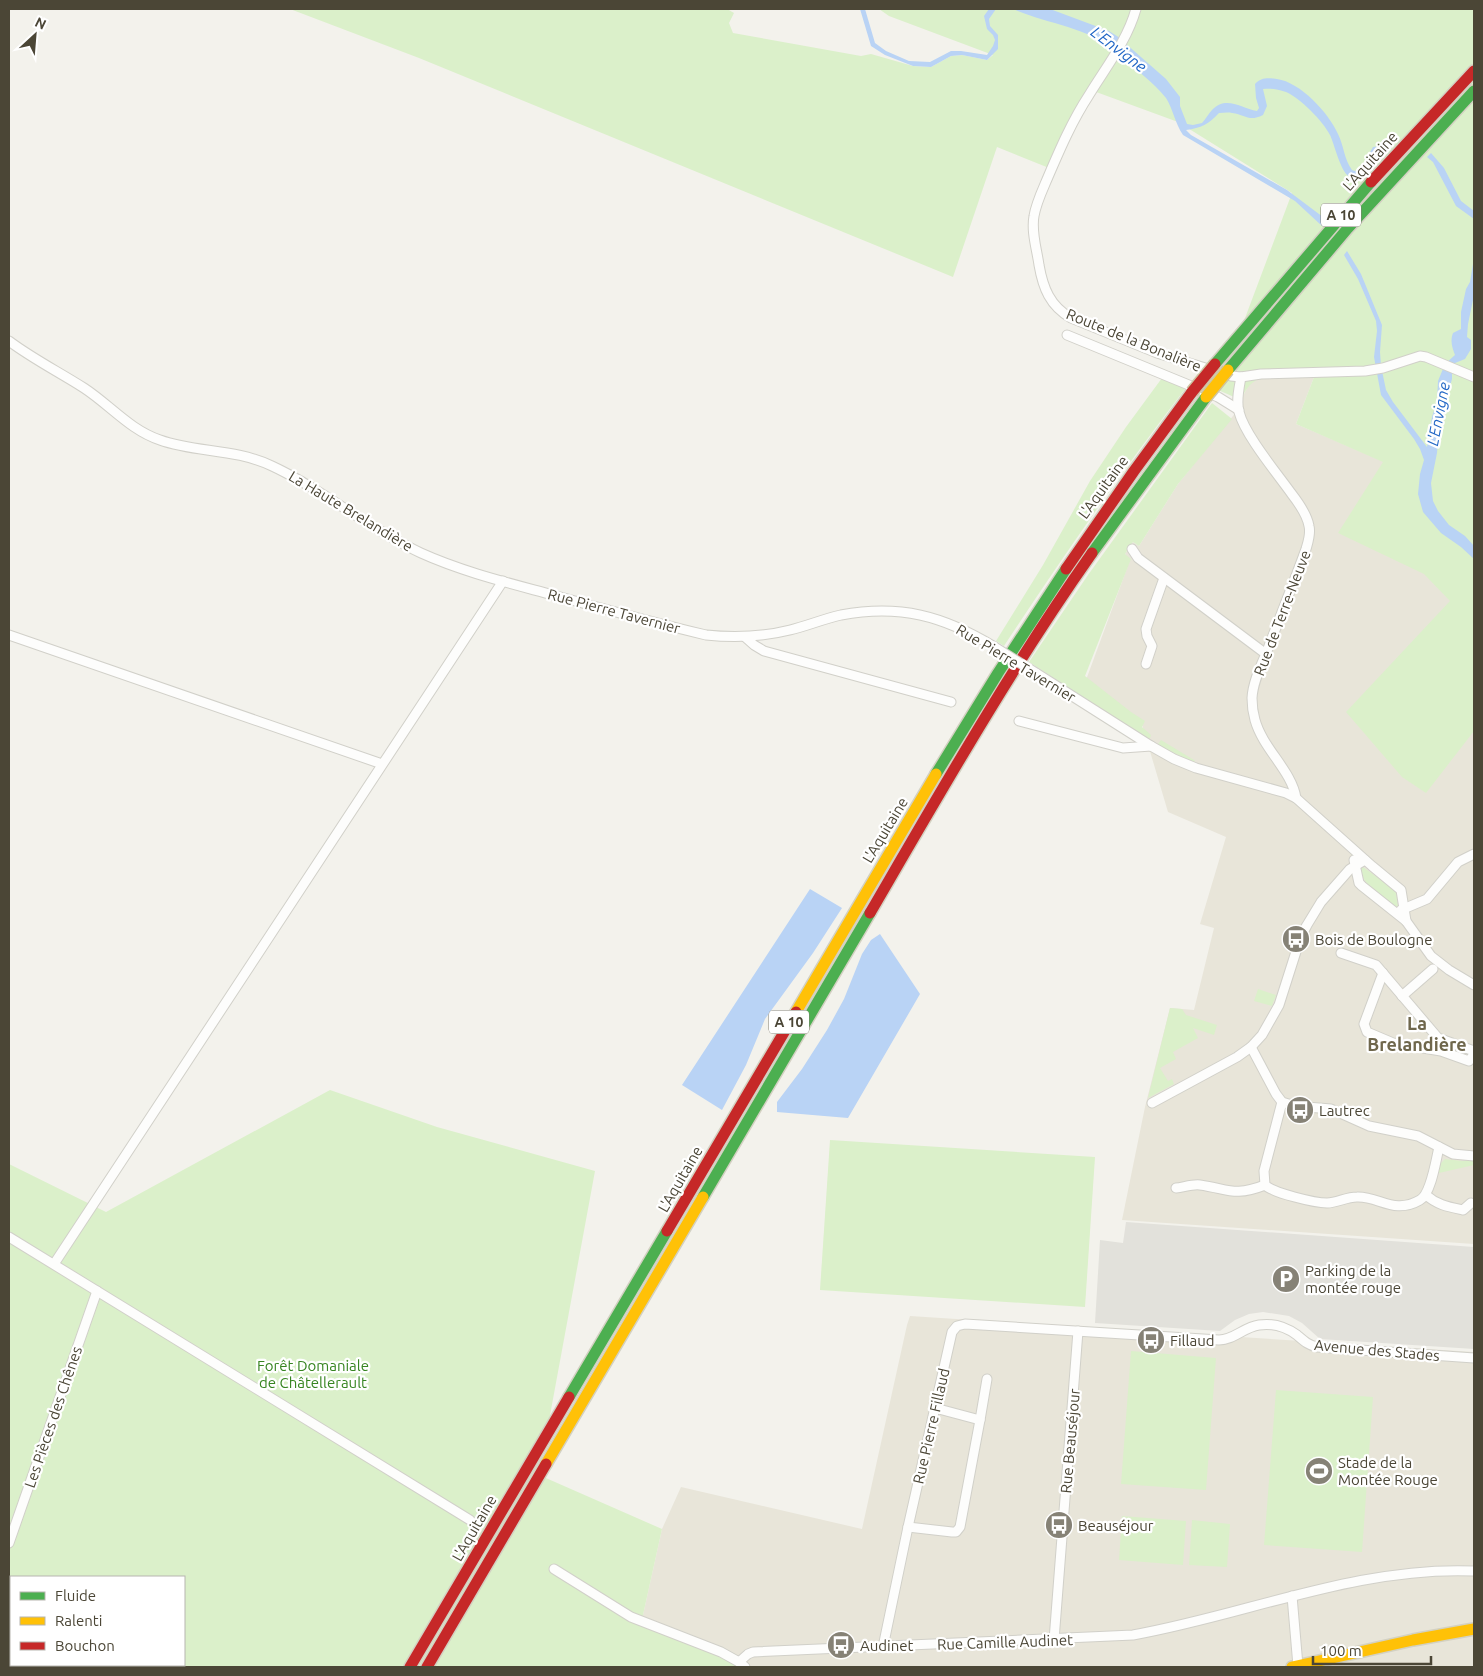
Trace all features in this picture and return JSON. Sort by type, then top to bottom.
[{"type":"main road","name":"L'Aquitaine","points":[[410,1667],[972,714],[1088,534],[1214,364],[1334,223],[1474,71]]},
{"type":"main road","name":"L'Aquitaine","points":[[427,1667],[1003,689],[1038,634],[1100,542],[1228,370],[1280,306],[1352,224],[1474,91]]},
{"type":"main road","points":[[1295,1667],[1412,1640],[1474,1629]]},
{"type":"street","name":"Route de la Bonalière","points":[[1136,9],[1117,53],[1077,116],[1037,206],[1033,223],[1040,269],[1048,296],[1054,306],[1071,318],[1157,353],[1222,374],[1241,377],[1261,374],[1372,370],[1420,356],[1474,377]]},
{"type":"street","points":[[1067,336],[1218,397],[1239,410]]},
{"type":"street","name":"La Haute Brelandière","points":[[9,342],[84,388],[129,424],[150,437],[173,444],[232,453],[260,460],[289,474],[406,546],[437,560],[503,582]]},
{"type":"street","name":"Rue de Terre-Neuve","points":[[1241,377],[1239,410],[1241,419],[1295,499],[1310,527],[1306,549],[1254,686],[1252,697],[1255,721],[1270,751],[1291,781],[1296,798]]},
{"type":"street","points":[[1132,549],[1138,558],[1266,654]]},
{"type":"street","points":[[1146,664],[1152,650],[1146,629],[1164,578]]},
{"type":"street","points":[[54,1264],[503,582]]},
{"type":"street","name":"Rue Pierre Tavernier","points":[[503,582],[684,630],[720,636],[745,637],[791,630],[840,615],[877,611],[896,611],[954,625],[993,646],[1151,746],[1196,768],[1286,793],[1296,798],[1364,860],[1401,890],[1406,921]]},
{"type":"street","points":[[9,635],[382,764]]},
{"type":"street","points":[[745,637],[754,645],[764,650],[951,702]]},
{"type":"street","points":[[1019,720],[1123,748],[1151,746]]},
{"type":"street","name":"Rue Pierre Tavernier","points":[[1349,846],[1359,883],[1406,921],[1431,956],[1449,970],[1474,985]]},
{"type":"street","points":[[1394,911],[1399,911],[1404,907],[1427,898],[1458,862],[1474,854]]},
{"type":"street","points":[[1152,1103],[1237,1057],[1251,1047],[1262,1035],[1279,1005],[1307,925],[1321,902],[1355,864],[1364,860]]},
{"type":"street","points":[[1341,953],[1376,965],[1383,973],[1402,996],[1438,1038],[1474,1052],[1469,1061],[1441,1051],[1393,1043],[1367,1032],[1364,1024],[1383,973]]},
{"type":"street","points":[[1402,996],[1433,969]]},
{"type":"street","points":[[1251,1047],[1282,1102],[1294,1106],[1331,1109],[1369,1126],[1418,1136],[1454,1154],[1474,1156]]},
{"type":"street","points":[[1265,1185],[1264,1171],[1282,1102]]},
{"type":"street","points":[[1265,1185],[1275,1191],[1320,1203],[1332,1203],[1357,1196],[1390,1205],[1403,1205],[1419,1201],[1426,1195],[1439,1147]]},
{"type":"street","points":[[1176,1188],[1198,1185],[1241,1192],[1250,1191],[1265,1185]]},
{"type":"street","points":[[1426,1195],[1433,1202],[1442,1206],[1464,1210],[1471,1203]]},
{"type":"street","points":[[9,1237],[470,1520]]},
{"type":"street","name":"Les Pièces des Chênes","points":[[9,1543],[97,1291]]},
{"type":"street","name":"Rue Pierre Fillaud","points":[[883,1647],[952,1332],[957,1326],[964,1324],[1078,1331]]},
{"type":"street","name":"Avenue des Stades","points":[[1078,1331],[1219,1340],[1230,1338],[1247,1328],[1269,1325],[1288,1330],[1304,1342],[1317,1347],[1474,1358]]},
{"type":"street","name":"Rue Beauséjour","points":[[1054,1640],[1078,1331]]},
{"type":"street","points":[[908,1527],[952,1532],[959,1530],[987,1379]]},
{"type":"street","points":[[935,1408],[980,1420]]},
{"type":"street","name":"Rue Camille Audinet","points":[[554,1569],[631,1617],[721,1652],[742,1665],[748,1654],[753,1652],[1125,1636],[1359,1582],[1424,1571],[1474,1571]]},
{"type":"street","points":[[1292,1596],[1295,1667]]},
{"type":"shaded area","points":[[1314,377],[1296,424],[1413,474],[1474,568],[1474,1244],[1122,1220],[1145,1107],[1170,1008],[1194,1010],[1214,928],[1200,924],[1226,837],[1168,812],[1141,721],[1086,680],[1130,560],[1125,554],[1133,542],[1139,546],[1178,484],[1241,406],[1241,400],[1248,386],[1259,379]]},
{"type":"shaded area","name":"Parking de la montée rouge","points":[[1126,1222],[1474,1247],[1474,1349],[1320,1339],[1302,1323],[1289,1316],[1263,1312],[1249,1314],[1235,1320],[1220,1331],[1095,1323],[1100,1240],[1123,1243]]},
{"type":"shaded area","points":[[910,1316],[1474,1352],[1474,1667],[739,1667],[641,1624],[662,1529],[681,1487],[862,1529]]},
{"type":"green space","points":[[290,9],[727,9],[734,13],[729,23],[733,33],[861,56],[871,54],[913,66],[931,67],[951,56],[962,55],[987,60],[993,55],[889,16],[879,9],[1474,9],[1474,731],[1426,793],[1402,777],[1346,712],[1450,601],[1424,574],[1338,533],[1383,462],[1296,424],[1314,377],[1259,379],[1250,385],[1241,400],[1218,390],[1292,193],[1178,122],[1088,89],[1049,168],[997,147],[953,277],[419,58]]},
{"type":"green space","points":[[1162,378],[1185,389],[1092,516],[1004,646],[996,641],[1043,565],[1090,481]]},
{"type":"green space","points":[[1212,403],[1232,419],[1178,484],[1139,546],[1133,542],[1125,554],[1131,559],[1085,676],[1145,721],[1142,727],[1151,735],[1148,739],[1029,662],[1088,575]]},
{"type":"green space","points":[[1161,740],[1195,761],[1159,746],[1158,744]]},
{"type":"green space","points":[[1363,867],[1396,891],[1398,906],[1396,907],[1368,885],[1362,874],[1361,868]]},
{"type":"green space","points":[[1258,989],[1276,995],[1272,1006],[1254,1001]]},
{"type":"green space","points":[[1170,1008],[1182,1009],[1186,1015],[1217,1025],[1214,1035],[1193,1028],[1198,1038],[1173,1052],[1176,1059],[1160,1068],[1168,1081],[1172,1079],[1174,1084],[1148,1098]]},
{"type":"green space","name":"Forêt Domaniale de Châtellerault","points":[[330,1090],[437,1127],[595,1171],[539,1475],[662,1529],[641,1624],[722,1657],[739,1667],[9,1667],[9,1164],[106,1212]]},
{"type":"green space","points":[[830,1140],[1095,1157],[1085,1307],[820,1290]]},
{"type":"green space","points":[[1445,1159],[1474,1160],[1474,1165],[1439,1173],[1439,1165]]},
{"type":"green space","points":[[1131,1351],[1216,1358],[1206,1490],[1121,1484]]},
{"type":"green space","name":"Stade de la Montée Rouge","points":[[1276,1390],[1373,1397],[1362,1552],[1264,1545]]},
{"type":"green space","points":[[1122,1516],[1186,1521],[1183,1565],[1119,1560]]},
{"type":"green space","points":[[1192,1520],[1230,1524],[1227,1567],[1189,1565]]},
{"type":"water","points":[[860,9],[865,9],[875,43],[886,51],[909,61],[930,62],[951,51],[987,55],[995,40],[987,29],[984,16],[989,9],[996,9],[989,19],[990,26],[998,35],[998,49],[987,60],[962,55],[951,56],[931,67],[913,66],[885,55],[871,46]]},
{"type":"water","points":[[1013,9],[1050,9],[1109,31],[1120,38],[1116,51],[1105,43],[1080,31]]},
{"type":"water","points":[[1125,43],[1166,79],[1180,97],[1180,106],[1187,124],[1202,123],[1212,110],[1223,103],[1234,104],[1257,111],[1259,108],[1255,84],[1262,79],[1268,78],[1286,81],[1295,86],[1321,108],[1338,134],[1352,170],[1355,171],[1361,168],[1373,147],[1395,144],[1385,154],[1377,152],[1368,172],[1351,177],[1343,169],[1327,129],[1317,117],[1292,95],[1272,89],[1263,89],[1267,106],[1263,115],[1251,118],[1237,114],[1219,113],[1204,125],[1186,130],[1191,135],[1287,190],[1327,220],[1322,226],[1295,201],[1183,135],[1166,98],[1120,53]]},
{"type":"water","points":[[1431,153],[1444,168],[1461,201],[1474,211],[1474,219],[1456,206],[1433,162],[1427,157]]},
{"type":"water","name":"L'Envigne","points":[[1347,251],[1361,274],[1382,325],[1380,352],[1386,390],[1427,447],[1437,401],[1438,381],[1445,364],[1455,355],[1452,336],[1453,333],[1461,329],[1461,312],[1466,289],[1470,282],[1474,258],[1474,295],[1467,337],[1471,340],[1471,349],[1465,359],[1455,363],[1452,370],[1452,379],[1439,430],[1431,483],[1433,501],[1438,511],[1449,525],[1465,536],[1474,546],[1474,559],[1441,533],[1423,512],[1418,494],[1420,474],[1424,460],[1414,439],[1381,395],[1374,357],[1377,331],[1376,321],[1358,279],[1344,255]]},
{"type":"water","points":[[810,889],[842,908],[813,953],[765,1019],[746,1065],[722,1110],[682,1085]]},
{"type":"water","points":[[880,934],[920,994],[848,1118],[777,1112],[777,1102],[802,1069],[844,999],[862,954],[871,940]]},
{"type":"traffic: fast","points":[[1228,370],[1348,228],[1474,91]]},
{"type":"traffic: fast","points":[[1215,364],[1371,182]]},
{"type":"traffic: fast","points":[[1092,553],[1206,397]]},
{"type":"traffic: fast","points":[[936,774],[998,673],[1066,569]]},
{"type":"traffic: fast","points":[[703,1197],[870,913]]},
{"type":"traffic: fast","points":[[569,1397],[667,1231]]},
{"type":"traffic: slow","points":[[1206,397],[1228,370]]},
{"type":"traffic: slow","points":[[796,1012],[936,774]]},
{"type":"traffic: slow","points":[[546,1464],[703,1197]]},
{"type":"traffic: slow","points":[[1292,1667],[1413,1640],[1474,1629]]},
{"type":"traffic: jam","points":[[1371,182],[1474,71]]},
{"type":"traffic: jam","points":[[1192,392],[1215,364]]},
{"type":"traffic: jam","points":[[1066,569],[1192,392]]},
{"type":"traffic: jam","points":[[870,913],[1005,685],[1092,553]]},
{"type":"traffic: jam","points":[[667,1231],[796,1012]]},
{"type":"traffic: jam","points":[[410,1667],[569,1397]]},
{"type":"traffic: jam","points":[[427,1667],[546,1464]]},
{"type":"place","name":"Bois de Boulogne","points":[[1296,939]]},
{"type":"place","name":"Lautrec","points":[[1300,1110]]},
{"type":"place","name":"Parking de la montée rouge","points":[[1286,1279]]},
{"type":"place","name":"Fillaud","points":[[1151,1340]]},
{"type":"place","name":"Stade de la Montée Rouge","points":[[1319,1471]]},
{"type":"place","name":"Beauséjour","points":[[1059,1525]]},
{"type":"place","name":"Audinet","points":[[841,1645]]},
{"type":"district","name":"La Brelandière","points":[[1417,1033]]}]
